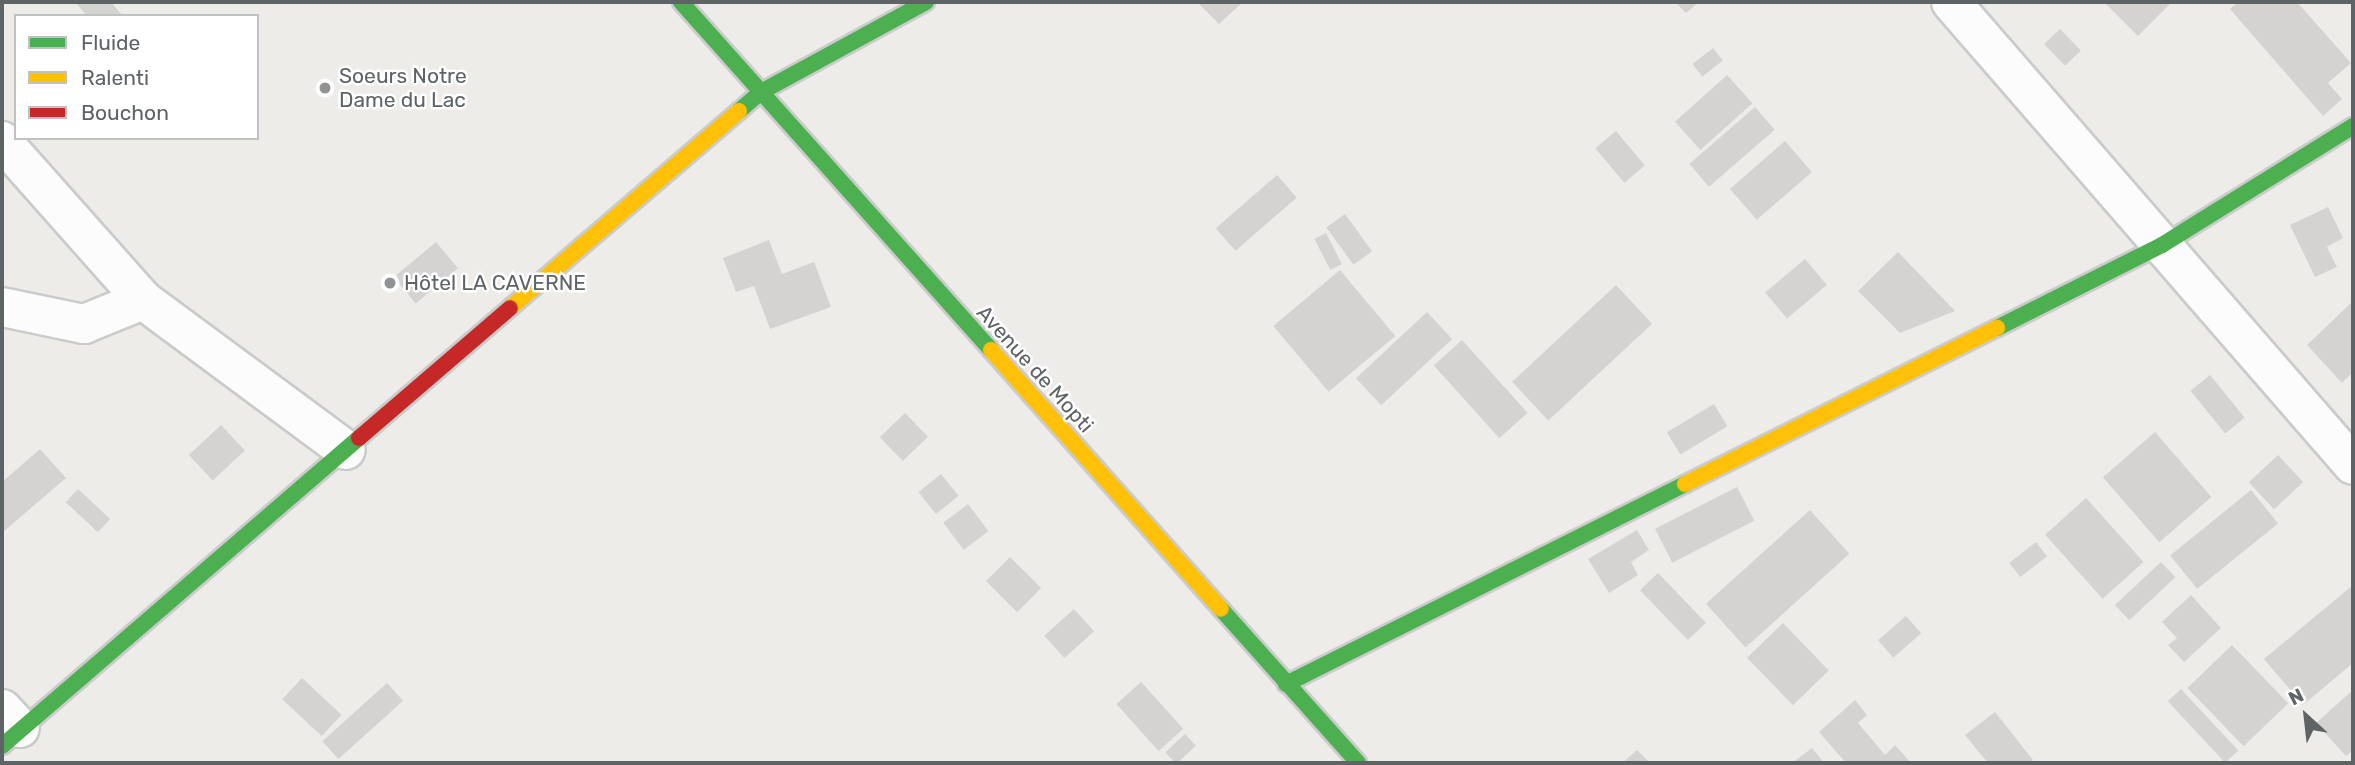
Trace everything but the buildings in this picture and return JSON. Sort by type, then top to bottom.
[{"type":"street","name":"Avenue de Mopti","points":[[681,2],[1358,763]]},
{"type":"street","points":[[8,728],[346,450],[761,92],[926,2]]},
{"type":"street","points":[[1951,2],[2353,465]]},
{"type":"street","points":[[1286,684],[2162,245],[2353,126]]},
{"type":"street","points":[[2,141],[143,300],[346,450]]},
{"type":"street","points":[[2,307],[84,324],[143,300]]},
{"type":"traffic: fast","points":[[681,2],[991,350]]},
{"type":"traffic: fast","points":[[739,111],[761,92],[926,2]]},
{"type":"traffic: fast","points":[[1997,328],[2162,245],[2353,126]]},
{"type":"traffic: fast","points":[[2,746],[359,438]]},
{"type":"traffic: fast","points":[[1286,684],[1685,484]]},
{"type":"traffic: fast","points":[[1221,609],[1358,763]]},
{"type":"traffic: slow","points":[[510,308],[739,111]]},
{"type":"traffic: slow","points":[[1685,484],[1997,328]]},
{"type":"traffic: slow","points":[[991,350],[1221,609]]},
{"type":"traffic: jam","points":[[359,438],[510,308]]},
{"type":"place","name":"Soeurs Notre Dame du Lac","points":[[325,88]]},
{"type":"place","name":"Hôtel LA CAVERNE","points":[[390,283]]}]
